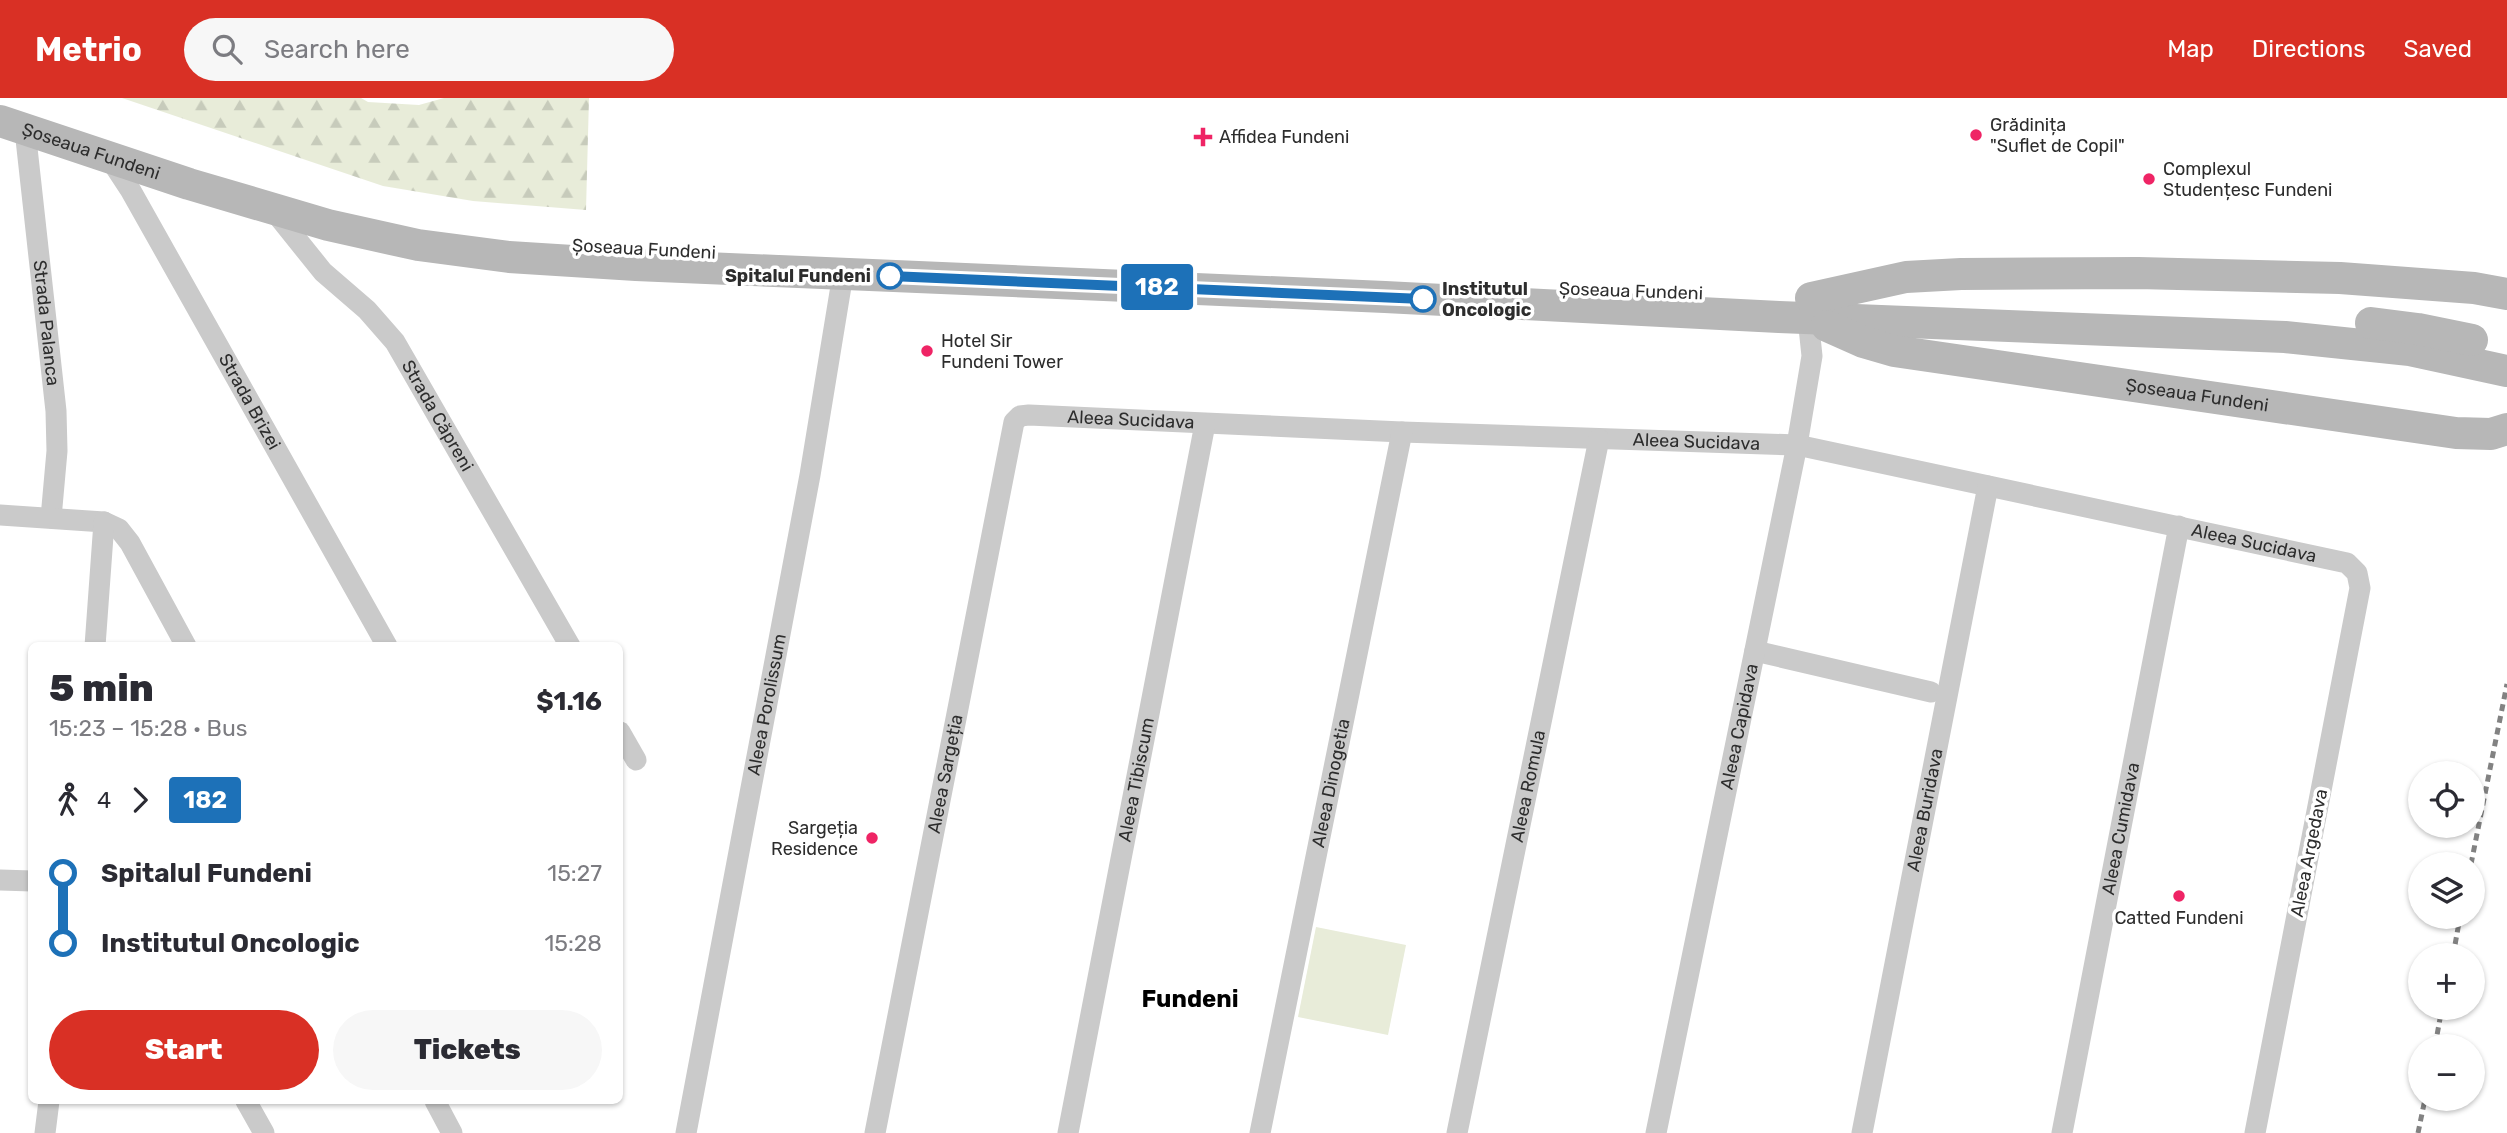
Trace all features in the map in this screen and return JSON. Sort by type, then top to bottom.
[{"type":"main road","name":"Șoseaua Fundeni","points":[[0,106],[292,200],[374,220],[467,237],[551,245],[1855,310],[2298,338],[2410,350],[2507,371]]},
{"type":"main road","name":"Șoseaua Fundeni","points":[[12,125],[274,211],[376,237],[486,254],[636,265],[1397,297],[1810,308],[1906,277],[1961,274],[2138,273],[2340,278],[2474,288],[2507,294]]},
{"type":"main road","name":"Șoseaua Fundeni","points":[[1810,308],[1863,342],[1894,351],[2456,433],[2491,434],[2507,429]]},
{"type":"main road","name":"Șoseaua Fundeni","points":[[1855,310],[2216,312],[2342,320],[2418,329],[2507,349]]},
{"type":"street","name":"Strada Palanca","points":[[12,125],[56,411],[57,451],[51,518]]},
{"type":"street","name":"Strada Brizei","points":[[110,159],[138,203],[385,642]]},
{"type":"street","name":"Strada Căpreni","points":[[274,211],[323,272],[367,310],[395,342],[568,642]]},
{"type":"street","name":"Aleea Porolissum","points":[[686,1133],[810,475],[843,274]]},
{"type":"street","name":"Aleea Capidava","points":[[1656,1133],[1797,445],[1812,356],[1810,308]]},
{"type":"street","name":"Aleea Sucidava","points":[[1020,416],[1797,445],[2347,563],[2357,573]]},
{"type":"street","name":"Aleea Sargeția","points":[[875,1133],[1014,422],[1020,416]]},
{"type":"street","name":"Aleea Tibiscum","points":[[1068,1133],[1205,424]]},
{"type":"street","name":"Aleea Dinogetia","points":[[1259,1133],[1402,432]]},
{"type":"street","name":"Aleea Romula","points":[[1457,1133],[1599,439]]},
{"type":"street","name":"Aleea Buridava","points":[[1862,1133],[1988,486]]},
{"type":"street","points":[[0,515],[104,522],[119,529],[130,542],[184,642]]},
{"type":"street","points":[[95,642],[104,522]]},
{"type":"street","name":"Aleea Cumidava","points":[[2062,1133],[2179,526]]},
{"type":"street","name":"Aleea Argedava","points":[[2255,1133],[2360,588],[2357,573]]},
{"type":"street","points":[[1755,651],[1931,692]]},
{"type":"street","points":[[623,737],[636,760]]},
{"type":"street","points":[[0,880],[28,881]]},
{"type":"street","points":[[45,1133],[49,1104]]},
{"type":"street","points":[[248,1104],[264,1133]]},
{"type":"street","points":[[437,1104],[452,1133]]},
{"type":"green space","points":[[122,98],[361,98],[368,102],[419,105],[444,98],[589,98],[586,210],[473,201],[383,186]]},
{"type":"green space","points":[[1316,927],[1406,945],[1388,1035],[1298,1017]]},
{"type":"railway","points":[[2473,852],[2507,684]]},
{"type":"railway","points":[[2455,943],[2458,929]]},
{"type":"railway","points":[[2437,1034],[2440,1020]]},
{"type":"railway","points":[[2418,1133],[2423,1111]]},
{"type":"bus line","name":"182","points":[[890,276],[1423,299]]},
{"type":"place","name":"Grădinița \"Suflet de Copil\"","points":[[1976,135]]},
{"type":"place","name":"Affidea Fundeni","points":[[1203,137]]},
{"type":"place","name":"Complexul Studențesc Fundeni","points":[[2149,179]]},
{"type":"place","name":"Spitalul Fundeni","points":[[890,276]]},
{"type":"place","name":"Institutul Oncologic","points":[[1423,299]]},
{"type":"place","name":"Hotel Sir Fundeni Tower","points":[[927,351]]},
{"type":"place","name":"Sargeția Residence","points":[[872,838]]},
{"type":"place","name":"Catted Fundeni","points":[[2179,896]]},
{"type":"district","name":"Fundeni","points":[[1190,999]]}]
